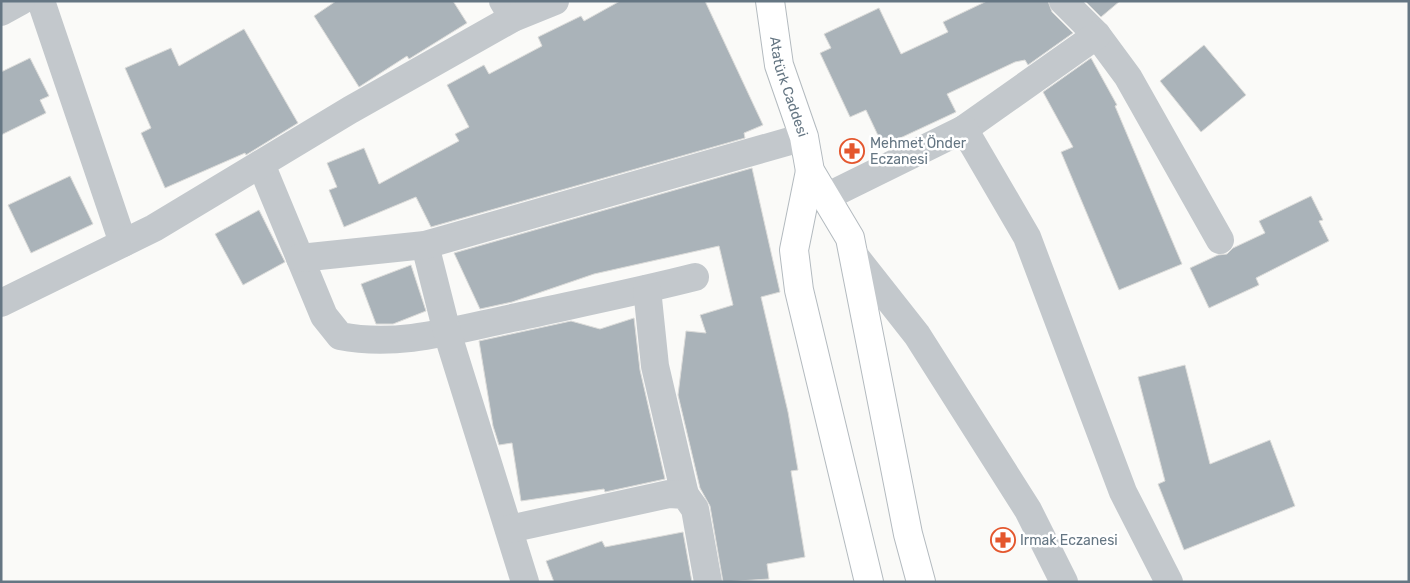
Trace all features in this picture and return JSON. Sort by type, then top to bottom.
[{"type":"main road","name":"Atatürk Caddesi","points":[[770,1],[779,64],[804,137],[810,171]]},
{"type":"main road","points":[[810,171],[850,238],[908,534],[921,582]]},
{"type":"main road","points":[[810,171],[794,250],[799,290],[869,582]]},
{"type":"street","points":[[1,12],[21,1]]},
{"type":"street","points":[[41,1],[123,243]]},
{"type":"street","points":[[1,303],[154,228],[261,164],[508,10],[554,1]]},
{"type":"street","points":[[1063,1],[1097,35],[1128,77],[1220,240]]},
{"type":"street","points":[[826,197],[964,129],[1097,35]]},
{"type":"street","points":[[964,129],[1027,237],[1123,492],[1169,582]]},
{"type":"street","points":[[300,258],[424,245],[804,137]]},
{"type":"street","points":[[261,164],[324,316],[340,336],[358,340],[407,340],[695,277]]},
{"type":"street","points":[[424,245],[447,332],[525,582]]},
{"type":"street","points":[[854,255],[917,334],[1028,510],[1064,582]]},
{"type":"street","points":[[647,289],[655,366],[686,495],[695,508],[708,582]]},
{"type":"street","points":[[509,529],[669,494],[686,495]]},
{"type":"building","points":[[336,1],[453,1],[467,23],[409,59],[407,56],[359,87],[314,16]]},
{"type":"building","points":[[620,1],[705,1],[763,125],[744,133],[745,138],[431,227],[416,197],[344,227],[329,190],[337,187],[327,163],[364,148],[379,184],[459,141],[455,134],[469,127],[447,85],[484,65],[489,74],[542,46],[538,37],[581,16],[584,21]]},
{"type":"building","points":[[987,1],[1048,1],[1052,12],[1073,33],[1028,65],[1025,60],[1015,62],[947,94],[956,112],[883,146],[866,110],[850,117],[820,53],[831,48],[824,34],[879,8],[901,54],[948,32],[943,22]]},
{"type":"building","points":[[1085,1],[1120,1],[1101,17]]},
{"type":"building","points":[[244,29],[298,123],[246,155],[245,153],[165,188],[141,133],[151,128],[125,68],[171,48],[179,66]]},
{"type":"building","points":[[1204,45],[1246,95],[1201,132],[1160,81]]},
{"type":"building","points":[[30,58],[49,96],[40,100],[46,113],[1,135],[1,72]]},
{"type":"building","points":[[1091,58],[1117,105],[1115,106],[1182,264],[1119,290],[1061,152],[1073,147],[1043,92]]},
{"type":"building","points":[[752,168],[780,292],[761,297],[788,412],[798,470],[791,471],[805,557],[767,564],[769,579],[723,582],[710,506],[700,488],[678,395],[686,331],[706,333],[700,315],[733,305],[719,246],[594,274],[512,302],[480,309],[454,253]]},
{"type":"building","points":[[70,176],[93,224],[31,253],[8,205]]},
{"type":"building","points":[[1311,196],[1323,220],[1319,221],[1329,241],[1256,278],[1259,285],[1209,308],[1190,268],[1218,255],[1227,254],[1233,248],[1265,233],[1259,221]]},
{"type":"building","points":[[259,210],[285,262],[243,285],[215,234]]},
{"type":"building","points":[[411,265],[426,311],[393,324],[376,324],[361,284]]},
{"type":"building","points":[[634,318],[640,370],[665,479],[605,492],[604,489],[521,501],[512,443],[499,445],[493,426],[479,341],[571,321],[600,329]]},
{"type":"building","points":[[1185,365],[1210,464],[1270,440],[1295,506],[1184,550],[1158,484],[1165,481],[1138,377]]},
{"type":"building","points":[[683,532],[692,582],[554,582],[546,561],[602,541],[605,547]]},
{"type":"place","name":"Mehmet Önder Eczanesi","points":[[852,151]]},
{"type":"place","name":"Irmak Eczanesi","points":[[1003,540]]}]
